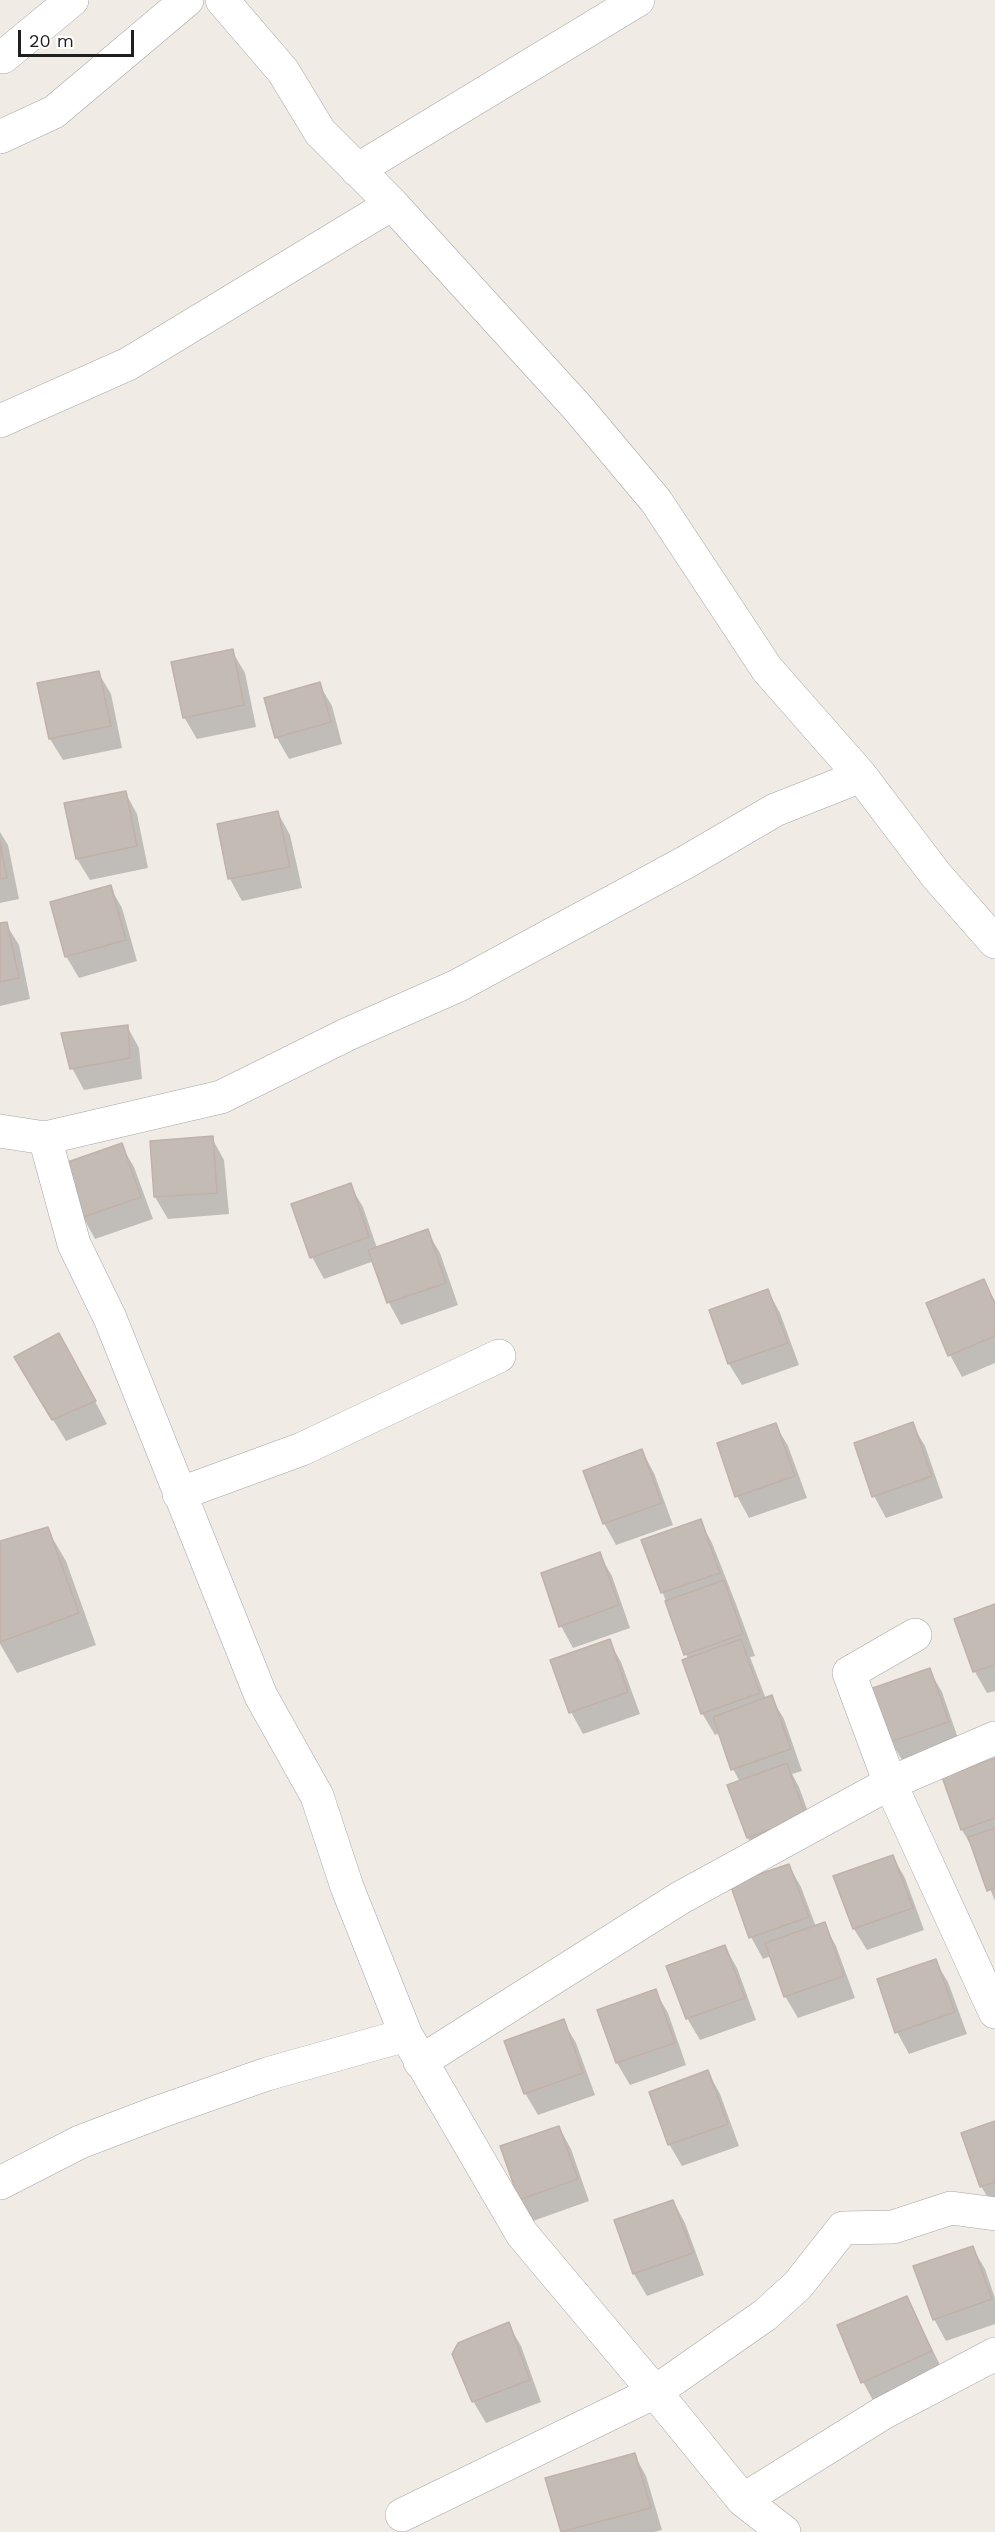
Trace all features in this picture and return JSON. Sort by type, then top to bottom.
[{"type":"street","points":[[3,57],[72,0]]},
{"type":"street","points":[[0,137],[54,112],[187,0]]},
{"type":"street","points":[[222,0],[283,70],[320,132],[392,204],[577,407],[656,501],[767,669],[861,776],[936,875],[995,942]]},
{"type":"street","points":[[357,170],[638,0]]},
{"type":"street","points":[[0,421],[128,364],[392,204]]},
{"type":"street","points":[[0,1131],[45,1138],[221,1097],[348,1034],[457,986],[686,862],[775,810],[861,776]]},
{"type":"street","points":[[45,1138],[74,1244],[110,1318],[261,1696],[317,1796],[348,1887],[413,2049],[522,2234],[743,2500],[784,2532]]},
{"type":"street","points":[[179,1494],[302,1449],[499,1356]]},
{"type":"street","points":[[915,1635],[849,1673],[890,1783],[995,2012]]},
{"type":"street","points":[[0,2183],[80,2142],[267,2074],[413,2049],[680,1898],[890,1783],[995,1738]]},
{"type":"street","points":[[402,2515],[655,2392],[765,2315],[798,2285],[843,2228],[892,2227],[951,2208],[995,2214]]},
{"type":"street","points":[[743,2500],[883,2413],[995,2354]]},
{"type":"building","points":[[233,649],[244,705],[183,718],[171,662]]},
{"type":"building","points":[[99,671],[111,726],[49,739],[37,683]]},
{"type":"building","points":[[320,682],[331,722],[275,738],[264,698]]},
{"type":"building","points":[[126,791],[137,846],[76,859],[64,803]]},
{"type":"building","points":[[278,811],[290,867],[228,879],[217,824]]},
{"type":"building","points":[[0,842],[7,878],[0,879]]},
{"type":"building","points":[[111,885],[126,940],[65,957],[50,902]]},
{"type":"building","points":[[7,922],[19,978],[0,982],[0,923]]},
{"type":"building","points":[[128,1025],[130,1058],[70,1069],[61,1033]]},
{"type":"building","points":[[213,1136],[217,1193],[154,1197],[150,1141]]},
{"type":"building","points":[[122,1143],[141,1197],[81,1218],[62,1164]]},
{"type":"building","points":[[351,1183],[369,1237],[310,1258],[291,1204]]},
{"type":"building","points":[[428,1229],[446,1283],[387,1303],[368,1250]]},
{"type":"building","points":[[984,1279],[995,1304],[995,1336],[948,1356],[926,1303]]},
{"type":"building","points":[[768,1289],[788,1343],[728,1364],[709,1310]]},
{"type":"building","points":[[59,1333],[96,1401],[52,1420],[14,1357]]},
{"type":"building","points":[[913,1422],[932,1476],[872,1497],[854,1443]]},
{"type":"building","points":[[776,1423],[795,1476],[735,1497],[717,1443]]},
{"type":"building","points":[[642,1449],[662,1503],[603,1524],[583,1471]]},
{"type":"building","points":[[701,1519],[720,1573],[661,1593],[641,1540]]},
{"type":"building","points":[[48,1527],[79,1613],[0,1642],[0,1541]]},
{"type":"building","points":[[600,1552],[619,1605],[559,1627],[541,1573]]},
{"type":"building","points":[[724,1580],[743,1634],[684,1655],[665,1601]]},
{"type":"building","points":[[995,1604],[995,1665],[973,1672],[954,1619]]},
{"type":"building","points":[[610,1639],[628,1692],[569,1713],[550,1660]]},
{"type":"building","points":[[741,1639],[760,1693],[701,1714],[682,1660]]},
{"type":"building","points":[[930,1668],[949,1722],[890,1742],[870,1689]]},
{"type":"building","points":[[772,1695],[791,1749],[731,1770],[713,1717]]},
{"type":"building","points":[[995,1758],[995,1818],[961,1830],[942,1777]]},
{"type":"building","points":[[787,1763],[806,1817],[747,1838],[727,1785]]},
{"type":"building","points":[[995,1828],[995,1888],[987,1891],[968,1837]]},
{"type":"building","points":[[893,1855],[913,1908],[853,1929],[833,1876]]},
{"type":"building","points":[[789,1864],[809,1917],[749,1938],[730,1884]]},
{"type":"building","points":[[825,1922],[844,1976],[784,1997],[765,1943]]},
{"type":"building","points":[[725,1945],[745,1998],[686,2019],[666,1966]]},
{"type":"building","points":[[936,1959],[955,2012],[895,2033],[877,1979]]},
{"type":"building","points":[[656,1989],[675,2043],[616,2063],[597,2010]]},
{"type":"building","points":[[564,2019],[583,2073],[524,2094],[504,2041]]},
{"type":"building","points":[[708,2070],[728,2124],[668,2145],[649,2092]]},
{"type":"building","points":[[995,2121],[995,2182],[980,2187],[961,2133]]},
{"type":"building","points":[[559,2126],[578,2179],[519,2200],[500,2146]]},
{"type":"building","points":[[673,2200],[693,2253],[633,2274],[614,2220]]},
{"type":"building","points":[[973,2246],[992,2299],[933,2320],[913,2266]]},
{"type":"building","points":[[907,2296],[932,2351],[861,2383],[837,2325]]},
{"type":"building","points":[[509,2322],[530,2380],[472,2402],[452,2354],[458,2343]]},
{"type":"building","points":[[635,2453],[651,2508],[561,2532],[545,2478]]}]
